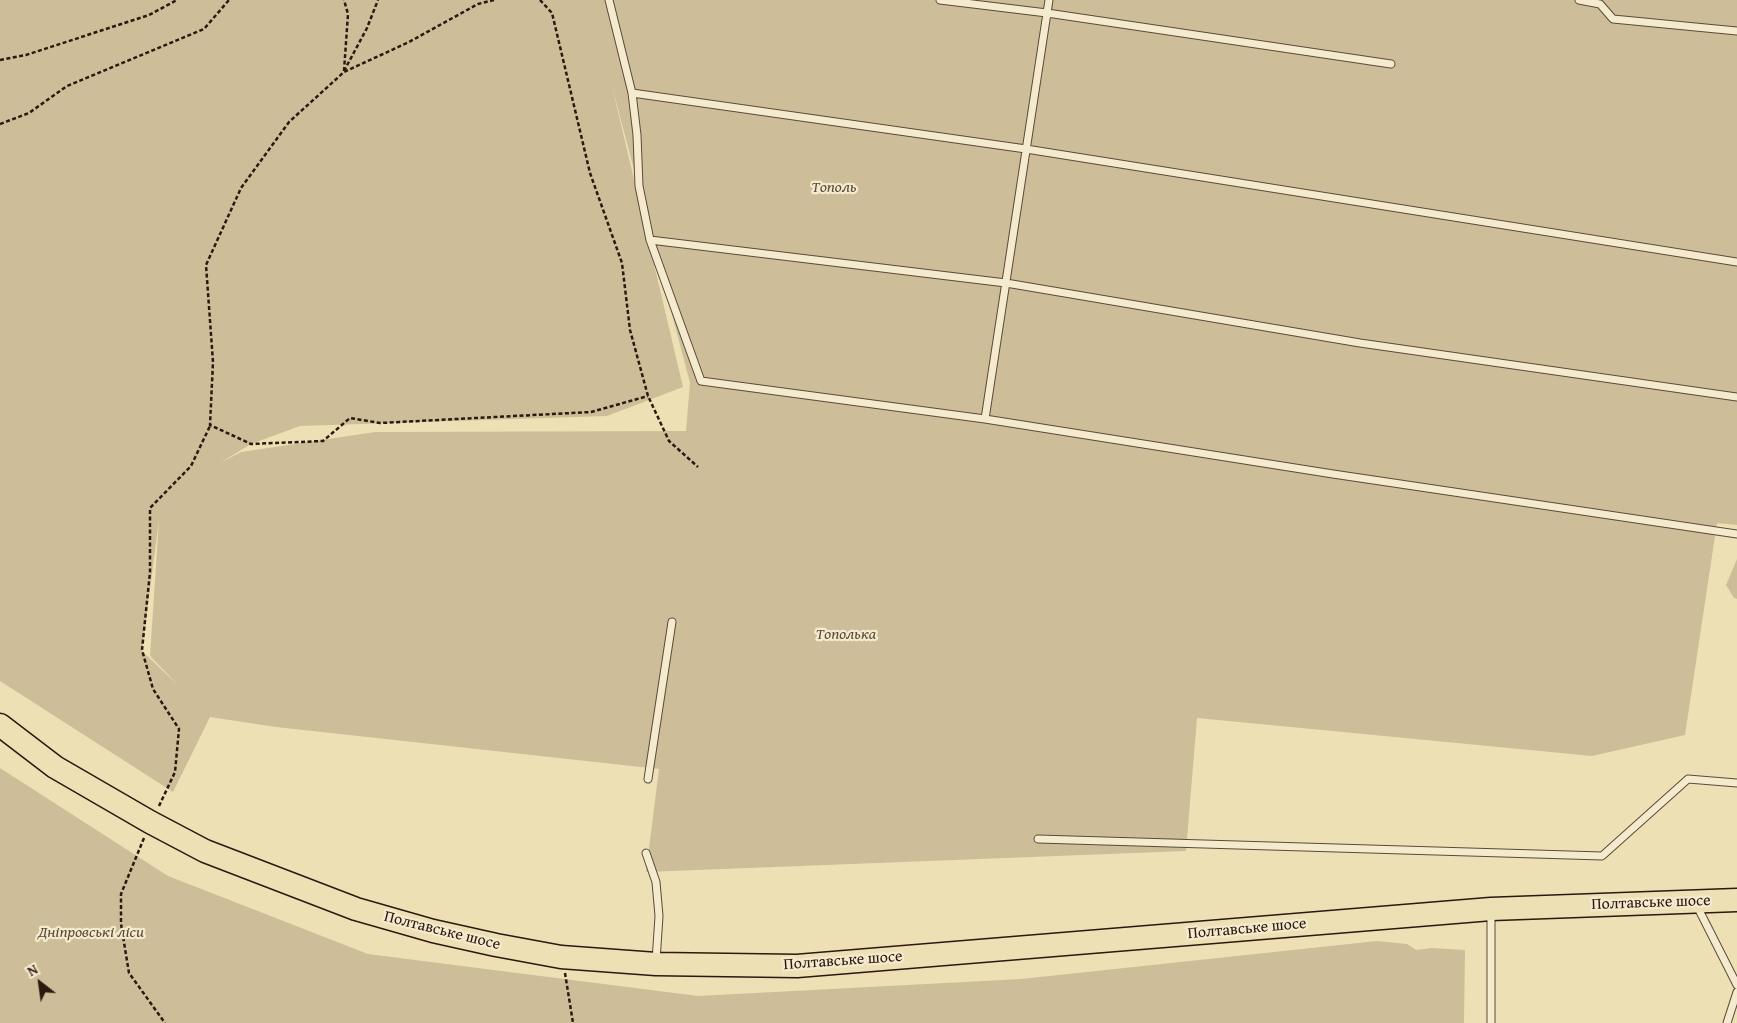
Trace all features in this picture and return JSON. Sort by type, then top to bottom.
[{"type":"main road","name":"Полтавське шосе","points":[[0,725],[55,767],[150,822],[205,851],[356,909],[469,939],[561,957],[656,964],[797,966],[1491,909],[1737,900]]},
{"type":"lane","points":[[610,0],[632,93],[637,135],[639,186],[650,240],[701,381],[985,419],[1333,474],[1737,534]]},
{"type":"lane","points":[[940,0],[1047,13],[1391,64]]},
{"type":"lane","points":[[985,419],[1049,0]]},
{"type":"lane","points":[[1579,0],[1600,4],[1613,19],[1737,31]]},
{"type":"lane","points":[[632,93],[1026,149],[1737,262]]},
{"type":"lane","points":[[650,240],[1006,283],[1360,342],[1737,397]]},
{"type":"lane","points":[[648,779],[672,622]]},
{"type":"lane","points":[[1038,839],[1602,856],[1688,779],[1737,783]]},
{"type":"lane","points":[[646,853],[656,882],[659,916],[656,964]]},
{"type":"lane","points":[[1694,901],[1737,985]]},
{"type":"lane","points":[[1491,909],[1492,1023]]},
{"type":"lane","points":[[1727,1023],[1737,992]]},
{"type":"path","points":[[0,60],[26,55],[148,15],[177,0]]},
{"type":"path","points":[[0,124],[29,113],[67,86],[204,29],[229,0]]},
{"type":"path","points":[[344,0],[348,14],[344,72]]},
{"type":"path","points":[[344,72],[367,28],[378,0]]},
{"type":"path","points":[[165,1023],[129,972],[121,924],[121,894],[150,822],[175,772],[179,729],[153,689],[142,650],[150,572],[150,508],[191,466],[210,425],[213,362],[206,265],[240,188],[289,122],[344,72],[409,42],[478,4],[494,0]]},
{"type":"path","points":[[540,0],[552,13],[590,173],[622,263],[630,330],[648,396],[669,441],[698,468]]},
{"type":"path","points":[[210,425],[252,444],[323,441],[350,418],[380,423],[591,412],[648,396]]},
{"type":"path","points":[[561,957],[573,1023]]},
{"type":"green space","points":[[0,0],[1737,0],[1737,525],[1717,523],[1685,735],[1592,756],[1197,718],[1186,851],[646,872],[659,769],[276,727],[210,717],[173,792],[0,681]],"holes":[[[612,86],[690,383],[686,431],[375,432],[241,452],[220,463],[251,444],[300,426],[607,416],[683,387]],[[159,520],[150,656],[179,686],[142,651]]]},
{"type":"green space","points":[[1737,559],[1737,599],[1734,598],[1726,585]]},
{"type":"green space","name":"Дніпровські ліси","points":[[0,768],[168,876],[368,954],[698,996],[1021,979],[1377,941],[1407,944],[1416,950],[1432,948],[1465,950],[1464,1023],[0,1023]]},
{"type":"park label","name":"Тополь","points":[[834,188]]},
{"type":"park label","name":"Тополька","points":[[846,635]]}]
